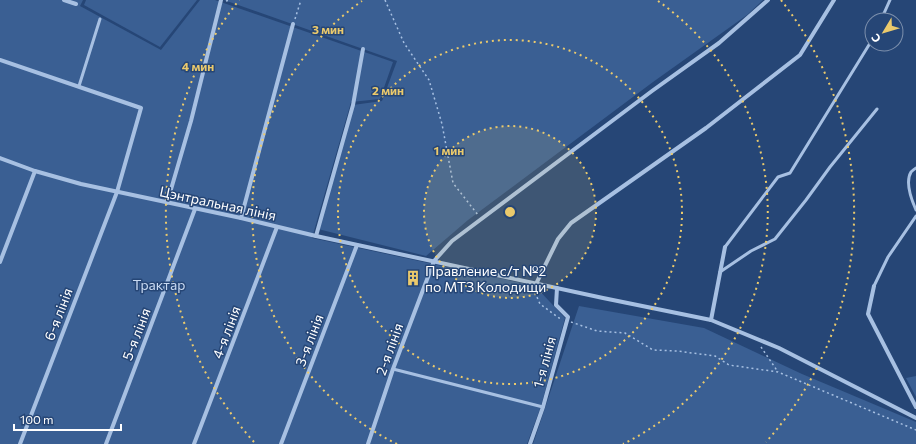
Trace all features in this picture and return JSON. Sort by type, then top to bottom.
[{"type":"street","points":[[64,0],[76,4]]},
{"type":"street","points":[[167,203],[191,121],[221,0]]},
{"type":"street","name":"2-я лінія","points":[[368,443],[393,369],[434,262],[452,241],[652,91],[720,43],[768,0]]},
{"type":"street","points":[[536,284],[558,239],[571,223],[706,128],[800,56],[834,0]]},
{"type":"street","points":[[241,218],[293,24]]},
{"type":"street","points":[[316,236],[353,105],[363,49]]},
{"type":"street","points":[[0,60],[79,86]]},
{"type":"street","name":"6-я лінія","points":[[20,444],[117,192],[140,108],[79,86]]},
{"type":"street","name":"Цэнтральная лінія","points":[[0,158],[35,171],[81,184],[241,218],[434,262],[710,320],[779,348],[916,418]]},
{"type":"street","points":[[0,262],[35,171]]},
{"type":"street","name":"5-я лінія","points":[[106,444],[195,209]]},
{"type":"street","name":"4-я лінія","points":[[194,444],[277,227]]},
{"type":"street","name":"3-я лінія","points":[[281,444],[357,244]]},
{"type":"street","points":[[710,320],[725,247]]},
{"type":"street","points":[[874,286],[868,314],[916,407]]},
{"type":"street","name":"1-я лінія","points":[[530,444],[543,407],[568,317],[556,305],[557,288]]},
{"type":"lane","points":[[885,12],[890,0]]},
{"type":"lane","points":[[79,86],[100,19]]},
{"type":"lane","points":[[725,247],[778,177],[790,173],[865,52]]},
{"type":"lane","points":[[720,272],[751,251],[775,239],[877,109]]},
{"type":"lane","points":[[916,168],[911,172],[909,182],[911,198],[916,210]]},
{"type":"lane","points":[[874,286],[888,257],[916,216]]},
{"type":"lane","points":[[393,369],[543,407]]},
{"type":"lane","points":[[368,443],[374,444]]},
{"type":"path","points":[[293,24],[301,0]]},
{"type":"path","points":[[385,0],[404,42],[429,80],[442,124],[453,183],[481,219]]},
{"type":"path","points":[[533,288],[540,304],[558,318],[597,331],[625,333],[653,350],[677,351],[715,356],[729,365],[778,372],[916,430]]},
{"type":"path","points":[[756,338],[778,372]]},
{"type":"green space","name":"Трактар","points":[[0,0],[83,0],[80,6],[161,50],[200,0],[215,0],[393,62],[380,99],[351,102],[312,238],[535,286],[565,318],[541,406],[527,444],[0,444]]},
{"type":"green space","points":[[86,0],[197,0],[160,47],[84,5]]},
{"type":"green space","points":[[224,0],[763,0],[747,15],[653,82],[468,220],[426,256],[318,229],[353,105],[382,101],[397,61]]},
{"type":"green space","points":[[579,306],[704,328],[802,374],[916,422],[916,444],[533,444]]},
{"type":"green space","points":[[916,376],[916,397],[906,378]]},
{"type":"place","name":"Правление с/т №2 по МТЗ Колодищи","points":[[413,278]]}]
